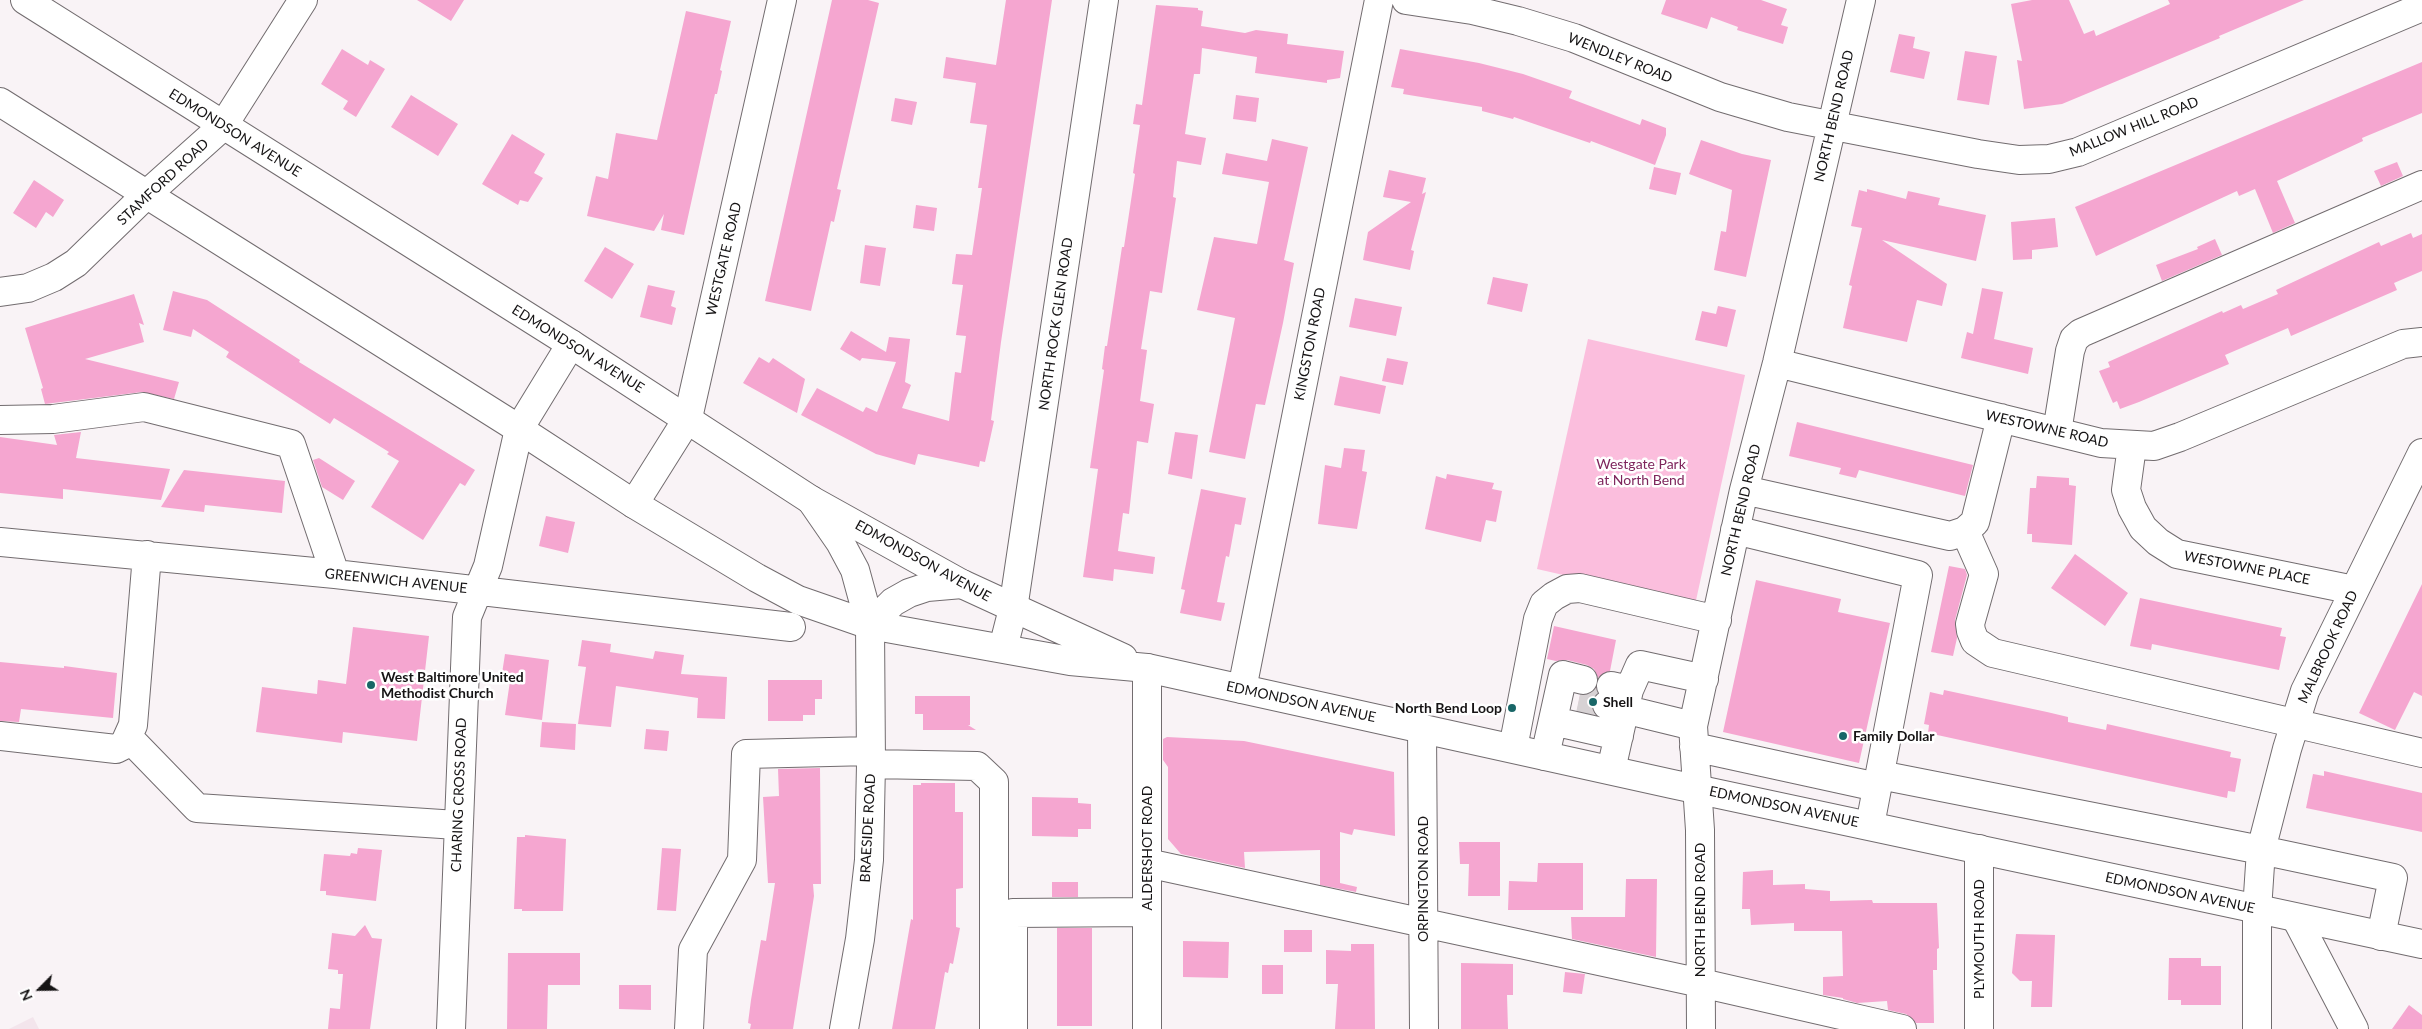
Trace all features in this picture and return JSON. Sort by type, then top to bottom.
[{"type":"street","name":"EDMONDSON AVENUE","points":[[25,0],[688,418],[811,500],[962,584],[1013,610],[1147,668]]},
{"type":"street","name":"STAMFORD ROAD","points":[[0,292],[28,288],[54,277],[76,263],[147,194],[224,126],[303,0]]},
{"type":"street","name":"WESTGATE ROAD","points":[[634,504],[688,418],[782,0]]},
{"type":"street","name":"NORTH ROCK GLEN ROAD","points":[[1003,648],[1013,610],[1104,0]]},
{"type":"street","name":"KINGSTON ROAD","points":[[1242,688],[1379,0]]},
{"type":"street","name":"WENDLEY ROAD","points":[[1406,0],[1472,10],[1518,21],[1574,38],[1720,97],[1788,117],[1832,124]]},
{"type":"street","name":"NORTH BEND ROAD","points":[[1701,1029],[1697,789],[1694,736],[1704,679],[1744,490],[1777,363],[1861,0]]},
{"type":"street","name":"MALLOW HILL ROAD","points":[[1832,124],[1978,154],[2019,160],[2049,159],[2078,152],[2422,7]]},
{"type":"street","name":"EDMONDSON AVENUE","points":[[0,102],[519,429],[634,504],[757,578],[798,600],[870,624],[1070,661],[1147,668],[1697,789],[2422,944]]},
{"type":"street","points":[[2057,432],[2070,351],[2074,339],[2081,333],[2422,185]]},
{"type":"street","name":"WESTOWNE ROAD","points":[[1777,363],[2101,443],[2154,446],[2180,437],[2403,344],[2422,342]]},
{"type":"street","name":"CHARING CROSS ROAD","points":[[451,1029],[457,825],[467,617],[488,566],[519,429],[571,344]]},
{"type":"street","points":[[0,420],[52,419],[144,407],[291,444],[335,574]]},
{"type":"street","points":[[1744,490],[1950,536],[1964,531],[1975,522],[2001,418]]},
{"type":"street","name":"WESTOWNE PLACE","points":[[2132,446],[2126,490],[2132,508],[2143,528],[2158,542],[2177,554],[2354,590]]},
{"type":"street","name":"MALBROOK ROAD","points":[[2256,1029],[2257,910],[2261,850],[2295,723],[2305,692],[2422,453]]},
{"type":"street","name":"BRAESIDE ROAD","points":[[811,500],[840,542],[855,570],[870,624],[871,758],[869,860],[860,939],[844,1029]]},
{"type":"street","points":[[1735,530],[1918,575],[1870,825]]},
{"type":"street","points":[[1964,531],[1984,574],[1970,624],[1971,631],[1976,641],[1994,653],[2422,753]]},
{"type":"street","name":"GREENWICH AVENUE","points":[[0,542],[335,574],[791,627]]},
{"type":"street","points":[[0,736],[116,749],[124,745],[134,726],[147,555]]},
{"type":"street","points":[[870,624],[893,602],[909,593],[927,588],[962,584]]},
{"type":"street","points":[[1513,748],[1538,619],[1544,604],[1554,596],[1567,589],[1580,588],[1717,620]]},
{"type":"street","points":[[1611,770],[1619,736],[1618,698],[1640,665],[1704,679]]},
{"type":"street","name":"ALDERSHOT ROAD","points":[[1147,668],[1147,1029]]},
{"type":"street","points":[[1618,698],[1694,736],[1878,781],[2261,850],[2393,878],[2381,936]]},
{"type":"street","points":[[1546,756],[1568,699],[1619,736]]},
{"type":"street","name":"ORPINGTON ROAD","points":[[1422,728],[1424,1029]]},
{"type":"street","points":[[129,738],[197,808],[457,825]]},
{"type":"street","points":[[689,1029],[693,950],[742,860],[746,754],[871,758],[977,766],[994,782],[994,1029]]},
{"type":"street","name":"PLYMOUTH ROAD","points":[[1979,849],[1980,1029]]},
{"type":"street","points":[[1147,864],[1701,983],[1902,1029]]},
{"type":"street","points":[[1014,1029],[1013,913],[1147,912]]},
{"type":"street","points":[[2296,918],[2354,1029]]},
{"type":"shaded area","points":[[33,1017],[39,1029],[9,1029]]},
{"type":"green space","name":"Westgate Park at North Bend","points":[[1588,339],[1745,375],[1695,605],[1537,569]]},
{"type":"building","points":[[417,0],[464,0],[451,21]]},
{"type":"building","points":[[832,0],[868,0],[879,3],[837,189],[841,190],[834,222],[831,221],[811,311],[765,301]]},
{"type":"building","points":[[1006,0],[1052,0],[1001,342],[991,420],[994,421],[985,462],[980,461],[979,467],[918,454],[915,465],[876,454],[801,415],[817,388],[863,412],[866,407],[877,412],[896,362],[862,358],[860,361],[840,349],[851,331],[886,352],[889,337],[910,339],[905,382],[911,385],[902,408],[949,421],[955,372],[961,373],[966,336],[956,335],[963,285],[952,284],[956,254],[972,255],[982,188],[978,188],[987,125],[970,123],[976,83],[943,78],[946,57],[996,65]]},
{"type":"building","points":[[1666,0],[1761,0],[1787,9],[1781,25],[1788,27],[1783,44],[1737,30],[1738,27],[1711,17],[1707,29],[1661,14]]},
{"type":"building","points":[[2032,0],[2069,0],[2084,34],[2094,30],[2096,36],[2170,4],[2168,0],[2304,0],[2219,36],[2220,38],[2062,104],[2024,109],[2017,60],[2022,61],[2011,4]]},
{"type":"building","points":[[1156,5],[1198,8],[1198,10],[1203,11],[1201,26],[1245,33],[1256,30],[1288,34],[1287,44],[1344,51],[1340,78],[1327,80],[1327,83],[1255,73],[1257,57],[1202,48],[1200,74],[1194,74],[1185,134],[1206,138],[1201,165],[1177,161],[1173,197],[1176,198],[1162,293],[1150,291],[1141,349],[1147,350],[1140,401],[1154,404],[1148,443],[1137,441],[1129,514],[1123,513],[1118,551],[1155,557],[1153,574],[1114,569],[1113,581],[1083,577],[1098,469],[1090,468],[1104,370],[1102,369],[1105,346],[1107,346],[1135,174],[1133,173],[1140,125],[1133,124],[1136,104],[1142,105]]},
{"type":"building","points":[[686,11],[731,21],[720,70],[722,71],[717,94],[715,94],[684,235],[661,230],[664,214],[654,231],[587,216],[596,176],[608,179],[616,133],[657,140]]},
{"type":"building","points":[[1899,34],[1915,37],[1913,48],[1930,52],[1924,79],[1890,72]]},
{"type":"building","points":[[342,49],[368,65],[370,60],[385,69],[356,117],[343,109],[348,101],[321,84]]},
{"type":"building","points":[[1400,49],[1479,63],[1523,74],[1572,91],[1569,98],[1640,125],[1642,119],[1666,128],[1666,135],[1655,165],[1591,141],[1590,143],[1514,117],[1513,119],[1482,111],[1482,107],[1403,94],[1404,89],[1391,87]]},
{"type":"building","points":[[1965,51],[1997,56],[1989,105],[1957,100]]},
{"type":"building","points":[[2422,62],[2422,113],[2362,138],[2363,141],[2277,181],[2295,223],[2273,233],[2255,189],[2239,196],[2237,191],[2096,256],[2075,207]]},
{"type":"building","points":[[411,95],[458,124],[438,156],[391,127]]},
{"type":"building","points":[[1236,95],[1259,98],[1256,122],[1233,119]]},
{"type":"building","points":[[895,98],[917,102],[912,125],[891,121]]},
{"type":"building","points":[[512,134],[545,154],[534,173],[543,178],[528,202],[520,200],[518,205],[482,184]]},
{"type":"building","points":[[1272,139],[1308,147],[1284,260],[1294,263],[1283,323],[1265,405],[1256,404],[1245,459],[1209,452],[1235,318],[1197,310],[1214,237],[1257,244],[1269,182],[1222,174],[1226,153],[1267,161]]},
{"type":"building","points":[[1701,140],[1742,154],[1771,160],[1746,277],[1714,270],[1721,231],[1726,232],[1732,190],[1689,174]]},
{"type":"building","points":[[2397,162],[2403,176],[2381,186],[2374,171]]},
{"type":"building","points":[[1654,167],[1681,173],[1676,195],[1649,189]]},
{"type":"building","points":[[1389,170],[1426,178],[1422,194],[1426,192],[1411,250],[1414,251],[1410,270],[1363,260],[1368,232],[1411,202],[1383,197]]},
{"type":"building","points":[[34,180],[64,200],[53,217],[46,212],[36,228],[13,213]]},
{"type":"building","points":[[1867,189],[1906,199],[1908,191],[1940,198],[1938,205],[1986,215],[1976,261],[1882,240],[1947,284],[1942,306],[1917,300],[1907,342],[1843,328],[1852,286],[1849,285],[1862,228],[1851,226],[1859,190],[1867,192]]},
{"type":"building","points":[[916,205],[937,208],[934,231],[913,228]]},
{"type":"building","points":[[2055,218],[2058,247],[2032,250],[2032,259],[2013,260],[2011,222]]},
{"type":"building","points":[[2411,233],[2413,238],[2422,234],[2422,271],[2394,283],[2397,290],[2291,336],[2288,328],[2225,355],[2229,364],[2139,402],[2120,409],[2117,401],[2113,403],[2099,371],[2110,367],[2108,362],[2222,311],[2223,313],[2241,305],[2243,309],[2278,294],[2276,290],[2379,242],[2381,246]]},
{"type":"building","points":[[2215,239],[2222,255],[2162,281],[2156,265],[2198,249],[2197,247]]},
{"type":"building","points":[[865,245],[886,248],[880,286],[860,283]]},
{"type":"building","points":[[605,247],[634,264],[612,299],[584,281]]},
{"type":"building","points":[[1493,277],[1528,284],[1522,312],[1487,304]]},
{"type":"building","points":[[648,285],[675,291],[671,306],[676,308],[672,325],[640,317]]},
{"type":"building","points":[[1982,288],[2003,292],[1994,339],[2033,348],[2028,374],[1961,358],[1967,332],[1973,334]]},
{"type":"building","points":[[173,291],[207,300],[300,360],[299,362],[475,470],[465,486],[460,483],[423,540],[371,507],[399,461],[387,454],[389,452],[334,418],[330,424],[226,357],[229,352],[193,329],[191,337],[163,330]]},
{"type":"building","points":[[134,294],[144,325],[139,323],[144,342],[85,359],[179,382],[174,399],[142,392],[45,404],[41,389],[43,388],[25,328]]},
{"type":"building","points":[[1355,298],[1402,307],[1396,336],[1349,327]]},
{"type":"building","points":[[1718,306],[1736,310],[1727,347],[1695,340],[1702,311],[1716,314]]},
{"type":"building","points":[[759,357],[769,363],[773,358],[805,379],[797,413],[743,383]]},
{"type":"building","points":[[1387,358],[1408,362],[1403,385],[1382,381]]},
{"type":"building","points":[[1340,376],[1386,386],[1380,414],[1334,405]]},
{"type":"building","points":[[1797,422],[1973,465],[1965,496],[1859,470],[1856,478],[1839,474],[1841,468],[1789,456]]},
{"type":"building","points":[[81,432],[76,458],[170,469],[161,500],[63,489],[63,499],[0,493],[0,437],[57,445],[54,435]]},
{"type":"building","points":[[1175,432],[1198,435],[1192,479],[1168,474]]},
{"type":"building","points":[[1344,448],[1365,450],[1362,471],[1367,472],[1357,529],[1318,524],[1325,465],[1341,468]]},
{"type":"building","points":[[319,458],[355,481],[343,500],[322,487],[313,460]]},
{"type":"building","points":[[184,470],[285,481],[282,513],[205,505],[204,512],[161,507]]},
{"type":"building","points":[[1447,474],[1494,483],[1492,489],[1502,491],[1496,522],[1486,520],[1481,542],[1425,529],[1436,476],[1446,479]]},
{"type":"building","points":[[2037,476],[2069,478],[2069,485],[2076,486],[2072,545],[2032,542],[2032,534],[2027,534],[2030,488],[2036,488]]},
{"type":"building","points":[[1201,489],[1246,498],[1241,525],[1235,524],[1229,557],[1226,556],[1217,602],[1225,603],[1221,621],[1180,613],[1185,590],[1181,589]]},
{"type":"building","points":[[546,516],[575,522],[568,553],[539,546]]},
{"type":"building","points":[[2075,554],[2128,593],[2105,626],[2051,588]]},
{"type":"building","points":[[1949,566],[1965,569],[1967,575],[1955,620],[1957,638],[1953,656],[1931,652]]},
{"type":"building","points":[[1756,580],[1841,599],[1838,612],[1890,623],[1859,763],[1723,732]]},
{"type":"building","points":[[2422,584],[2422,696],[2414,692],[2395,730],[2359,713]]},
{"type":"building","points":[[2140,598],[2282,628],[2280,636],[2286,637],[2279,670],[2152,644],[2151,650],[2130,646]]},
{"type":"building","points":[[1554,626],[1616,640],[1610,671],[1598,678],[1594,669],[1587,665],[1567,660],[1556,661],[1547,659]]},
{"type":"building","name":"West Baltimore United Methodist Church","points":[[353,627],[429,636],[417,741],[343,732],[342,743],[256,732],[262,687],[317,694],[318,680],[346,684]]},
{"type":"building","points":[[582,640],[611,644],[610,652],[653,659],[655,651],[684,655],[681,674],[727,677],[725,719],[697,718],[698,698],[616,686],[611,727],[578,724],[586,667],[578,666]]},
{"type":"building","points":[[505,654],[549,660],[542,720],[505,715],[510,681],[501,680]]},
{"type":"building","points":[[0,662],[64,668],[64,666],[117,673],[113,718],[21,709],[19,722],[0,721]]},
{"type":"building","points":[[768,680],[822,680],[822,699],[815,699],[815,715],[803,715],[803,721],[768,721]]},
{"type":"building","points":[[1596,688],[1598,693],[1592,702],[1595,715],[1577,711],[1580,695],[1588,695]]},
{"type":"building","points":[[1944,690],[2068,717],[2068,722],[2106,730],[2107,724],[2231,752],[2230,757],[2241,759],[2235,792],[2228,791],[2227,798],[1928,733],[1929,725],[1924,724],[1930,692],[1943,695]]},
{"type":"building","points":[[915,696],[970,696],[970,725],[968,725],[976,730],[923,730],[923,714],[915,714]]},
{"type":"building","points":[[542,722],[576,724],[575,750],[540,747]]},
{"type":"building","points":[[646,729],[669,731],[667,751],[644,749]]},
{"type":"building","points":[[1167,737],[1244,741],[1394,772],[1395,836],[1354,829],[1352,835],[1340,832],[1340,883],[1357,887],[1356,892],[1320,885],[1320,850],[1244,852],[1245,868],[1181,854],[1168,839],[1168,767],[1163,760],[1163,739]]},
{"type":"building","points":[[820,768],[821,884],[813,884],[814,896],[793,1029],[750,1029],[751,1024],[748,1023],[761,940],[766,941],[775,883],[768,883],[763,797],[779,796],[778,769]]},
{"type":"building","points":[[2324,771],[2422,793],[2422,832],[2306,808],[2313,774],[2324,776]]},
{"type":"building","points":[[921,783],[955,783],[955,812],[963,812],[963,888],[956,889],[956,927],[960,928],[953,964],[950,963],[948,973],[945,972],[935,1029],[892,1029],[911,919],[913,920],[913,785],[921,785]]},
{"type":"building","points":[[1032,797],[1078,798],[1078,803],[1091,804],[1091,829],[1078,829],[1078,837],[1032,836]]},
{"type":"building","points":[[525,835],[566,839],[563,911],[522,911],[522,909],[514,909],[517,837],[525,837]]},
{"type":"building","points":[[1459,842],[1500,842],[1500,896],[1468,896],[1469,864],[1460,864]]},
{"type":"building","points":[[358,848],[382,850],[376,901],[326,895],[326,891],[320,891],[324,854],[350,856],[351,853],[357,854]]},
{"type":"building","points":[[662,848],[681,849],[676,911],[657,910]]},
{"type":"building","points":[[1538,863],[1583,863],[1583,910],[1508,910],[1509,881],[1537,882]]},
{"type":"building","points":[[1773,870],[1773,885],[1805,884],[1805,889],[1830,891],[1830,901],[1872,900],[1873,903],[1937,903],[1939,948],[1937,949],[1937,970],[1933,970],[1934,1023],[1916,1023],[1906,1014],[1888,1010],[1887,1001],[1857,1003],[1843,998],[1823,995],[1823,977],[1843,976],[1842,931],[1794,931],[1794,923],[1751,925],[1750,909],[1742,909],[1743,872]]},
{"type":"building","points":[[1626,879],[1657,879],[1656,957],[1572,939],[1571,917],[1625,917]]},
{"type":"building","points":[[1052,882],[1078,882],[1078,897],[1052,897]]},
{"type":"building","points":[[365,925],[372,938],[382,939],[370,1029],[328,1029],[330,1008],[340,1009],[343,974],[338,974],[338,970],[328,969],[332,933],[355,936]]},
{"type":"building","points":[[1057,928],[1092,928],[1092,1026],[1057,1026]]},
{"type":"building","points":[[1284,930],[1312,930],[1312,952],[1284,952]]},
{"type":"building","points":[[2016,934],[2055,935],[2052,1007],[2031,1007],[2032,981],[2020,981],[2012,973]]},
{"type":"building","points":[[1183,941],[1229,942],[1228,978],[1183,977]]},
{"type":"building","points":[[1351,944],[1374,944],[1375,1029],[1335,1029],[1338,984],[1326,984],[1326,950],[1351,951]]},
{"type":"building","points":[[508,953],[580,953],[580,985],[548,985],[547,1029],[507,1029]]},
{"type":"building","points":[[2169,958],[2201,958],[2201,966],[2221,966],[2221,1005],[2181,1005],[2181,1000],[2168,1000]]},
{"type":"building","points":[[1461,963],[1513,964],[1513,995],[1507,995],[1508,1029],[1461,1029]]},
{"type":"building","points":[[1262,965],[1283,965],[1283,994],[1262,994]]},
{"type":"building","points":[[1565,972],[1585,974],[1582,994],[1563,992]]},
{"type":"building","points":[[619,985],[651,985],[651,1010],[619,1009]]},
{"type":"building","points":[[2409,1005],[2422,1015],[2422,1029],[2392,1029]]},
{"type":"tunnel","points":[[1579,699],[1607,705]]},
{"type":"place","name":"West Baltimore United Methodist Church","points":[[371,685]]},
{"type":"place","name":"Shell","points":[[1593,702]]},
{"type":"place","name":"North Bend Loop","points":[[1512,708]]},
{"type":"place","name":"Family Dollar","points":[[1843,736]]}]
